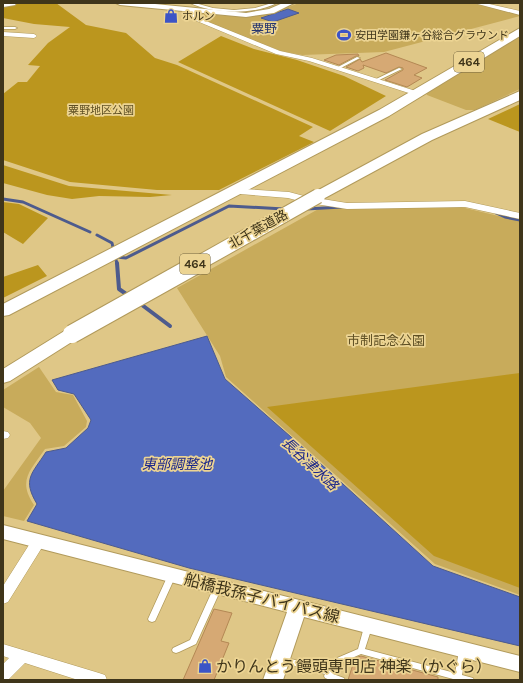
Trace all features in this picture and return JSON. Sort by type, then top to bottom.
[{"type":"highway","name":"464","points":[[3,311],[384,113],[520,31]]},
{"type":"highway","name":"北千葉道路","points":[[3,377],[72,334],[318,196],[427,137],[520,95]]},
{"type":"street","points":[[3,5],[12,3]]},
{"type":"street","points":[[120,3],[194,7],[250,14],[271,11],[290,3]]},
{"type":"street","points":[[476,3],[520,12]]},
{"type":"street","points":[[493,6],[520,7]]},
{"type":"street","points":[[194,7],[192,16],[194,18],[272,51],[310,59],[418,93]]},
{"type":"street","points":[[3,34],[34,36]]},
{"type":"street","points":[[243,192],[289,195],[302,199],[347,206],[465,204],[520,216]]},
{"type":"street","name":"船橋我孫子バイパス線","points":[[3,532],[520,664]]},
{"type":"street","points":[[3,598],[39,541]]},
{"type":"street","points":[[273,680],[298,607]]},
{"type":"street","points":[[3,650],[99,680]]},
{"type":"street","points":[[3,674],[22,656]]},
{"type":"lane","points":[[194,7],[246,10],[275,3]]},
{"type":"lane","points":[[3,28],[15,28]]},
{"type":"lane","points":[[338,68],[358,58]]},
{"type":"lane","points":[[376,80],[400,68]]},
{"type":"lane","points":[[152,619],[173,575]]},
{"type":"lane","points":[[176,650],[193,642],[218,586]]},
{"type":"lane","points":[[361,651],[369,625]]},
{"type":"lane","points":[[458,678],[464,649]]},
{"type":"lane","points":[[341,680],[328,676],[333,663],[361,651],[422,669],[470,680]]},
{"type":"lane","points":[[281,659],[330,672]]},
{"type":"green space","name":"粟野地区公園","points":[[21,3],[56,3],[86,25],[126,33],[155,58],[177,65],[313,127],[299,136],[314,142],[219,190],[157,190],[70,182],[3,160],[3,94],[18,82],[27,82],[40,66],[28,65],[48,43],[70,27],[34,24],[3,18],[3,7]]},
{"type":"green space","name":"安田学園鎌ヶ谷総合グラウンド","points":[[299,3],[471,3],[520,14],[520,16],[384,52],[302,55],[281,51],[202,20],[199,18],[198,13],[226,16],[261,15]]},
{"type":"green space","points":[[520,35],[520,89],[475,110],[466,110],[427,95],[426,93]]},
{"type":"green space","points":[[221,36],[254,49],[297,60],[344,76],[386,96],[330,131],[178,62]]},
{"type":"green space","points":[[520,104],[520,132],[488,119]]},
{"type":"green space","points":[[3,165],[69,186],[172,195],[150,197],[99,196],[72,199],[47,195],[3,183]]},
{"type":"green space","points":[[3,202],[19,204],[48,218],[23,244],[3,232]]},
{"type":"green space","name":"市制記念公園","points":[[322,207],[461,207],[520,221],[520,595],[435,564],[226,377],[220,356],[177,288]]},
{"type":"green space","points":[[38,265],[47,276],[3,298],[3,277]]},
{"type":"green space","points":[[39,367],[56,392],[73,395],[87,421],[86,427],[64,446],[45,449],[31,469],[26,482],[29,496],[34,505],[24,521],[3,516],[3,491],[41,438],[30,423],[3,407],[3,390]]},
{"type":"green space","points":[[520,373],[520,588],[434,556],[267,407]]},
{"type":"water","points":[[288,9],[299,13],[273,22],[261,18]]},
{"type":"water","name":"東部調整池","points":[[207,336],[225,379],[433,566],[520,597],[520,646],[189,568],[27,521],[37,504],[30,488],[33,472],[46,452],[66,448],[88,428],[91,420],[74,394],[58,390],[52,380]]},
{"type":"building","points":[[386,53],[427,68],[414,75],[422,78],[407,87],[385,80],[403,70],[403,68],[399,67],[386,73],[363,65],[364,68],[358,71],[346,67],[360,59],[362,62]]},
{"type":"building","points":[[358,54],[359,56],[356,56],[339,65],[324,60],[336,55]]},
{"type":"building","points":[[214,609],[232,613],[221,641],[229,643],[214,680],[183,680]]},
{"type":"building","points":[[361,656],[438,677],[438,680],[348,680],[355,658]]},
{"type":"waterway","name":"長谷津水路","points":[[3,199],[23,202],[90,232]]},
{"type":"waterway","points":[[116,257],[126,258],[229,206],[284,209]]},
{"type":"waterway","points":[[306,209],[342,207]]},
{"type":"waterway","points":[[496,213],[505,217],[520,220]]},
{"type":"waterway","name":"長谷津水路","points":[[97,235],[112,243],[117,264]]},
{"type":"waterway","name":"長谷津水路","points":[[117,263],[119,289],[129,296]]},
{"type":"waterway","name":"長谷津水路","points":[[138,302],[170,326]]},
{"type":"place","name":"ホルン","points":[[171,16]]},
{"type":"place","name":"安田学園鎌ヶ谷総合グラウンド","points":[[344,35]]},
{"type":"place","name":"かりんとう饅頭専門店 神楽（かぐら）","points":[[205,666]]},
{"type":"district","name":"粟野","points":[[264,28]]}]
